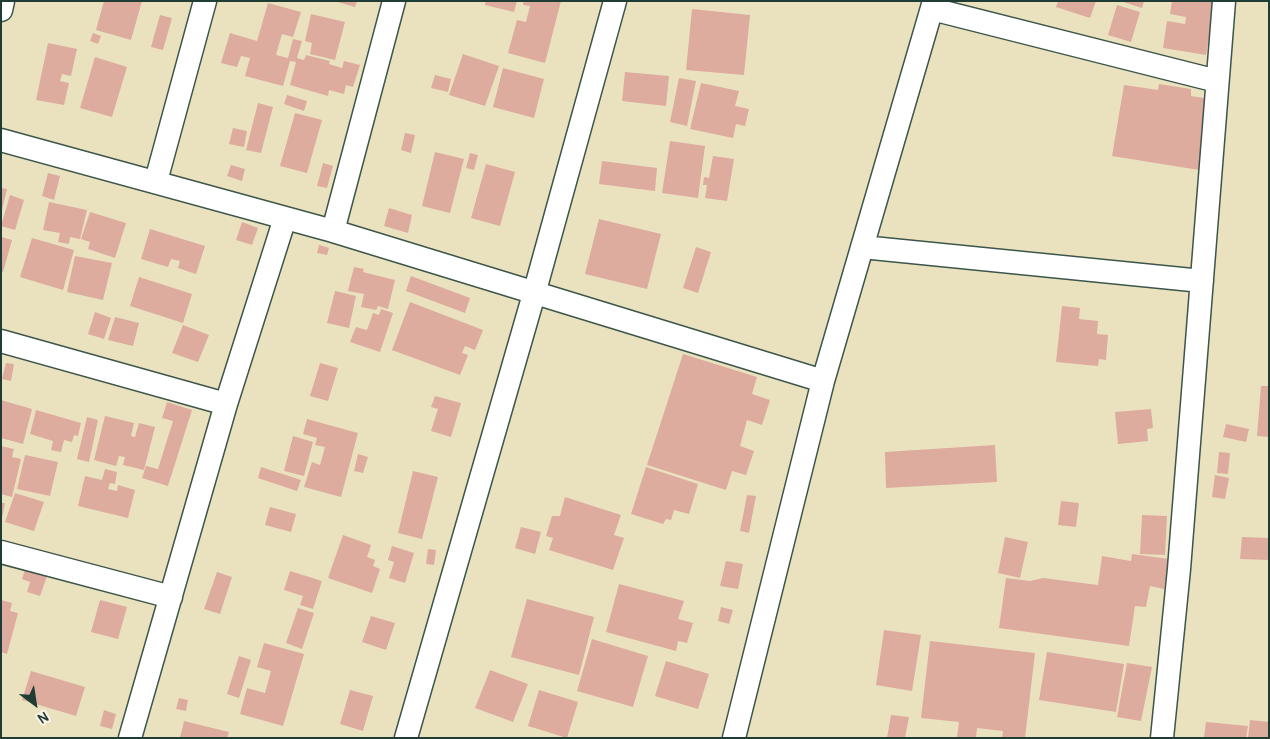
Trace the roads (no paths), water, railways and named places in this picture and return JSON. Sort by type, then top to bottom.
[{"type":"street","points":[[1,10],[4,1]]},
{"type":"street","points":[[156,181],[205,1]]},
{"type":"street","points":[[333,231],[394,1]]},
{"type":"street","points":[[406,738],[534,294],[615,1]]},
{"type":"street","points":[[1162,738],[1179,569],[1224,1]]},
{"type":"street","points":[[734,738],[823,381],[933,5],[1217,81]]},
{"type":"street","points":[[1,140],[333,231],[823,381]]},
{"type":"street","points":[[130,738],[226,404],[285,218]]},
{"type":"street","points":[[862,247],[1202,281]]},
{"type":"street","points":[[1,341],[226,404]]},
{"type":"street","points":[[1,552],[171,596]]}]
